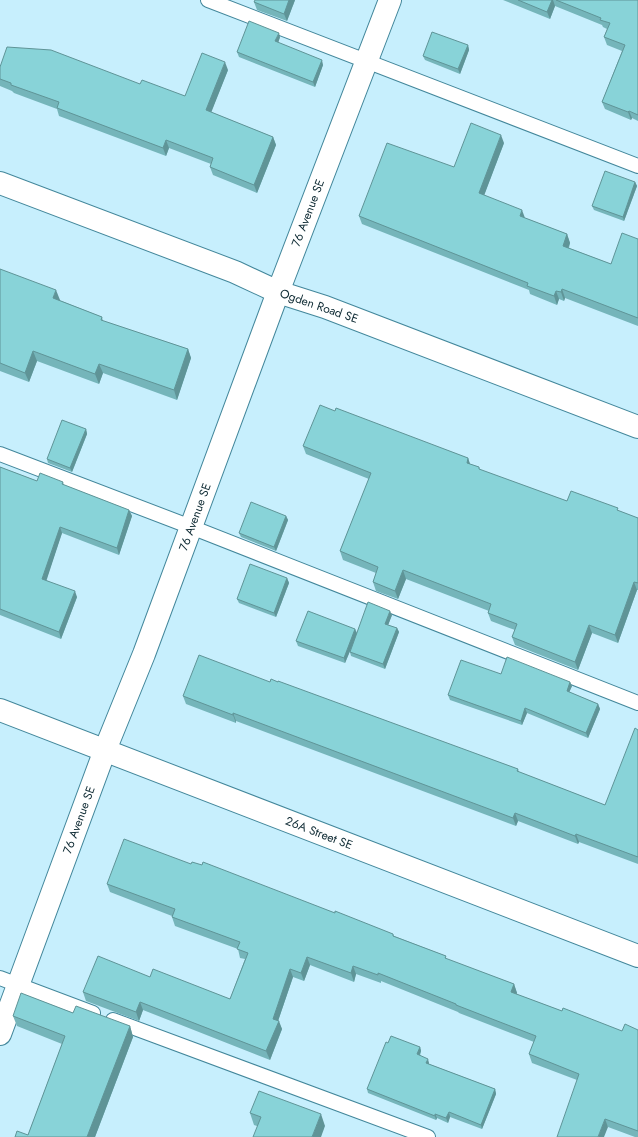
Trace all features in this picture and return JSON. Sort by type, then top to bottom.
[{"type":"street","name":"76 Avenue SE","points":[[0,1034],[9,981],[106,750],[144,654],[278,292],[390,0]]},
{"type":"street","name":"Ogden Road SE","points":[[0,183],[235,272],[278,292],[325,306],[638,427]]},
{"type":"street","name":"26A Street SE","points":[[0,710],[638,956]]},
{"type":"lane","points":[[208,0],[638,166]]},
{"type":"lane","points":[[0,454],[638,702]]},
{"type":"lane","points":[[9,981],[428,1137]]},
{"type":"building","points":[[255,0],[289,0],[284,14],[254,2]]},
{"type":"building","points":[[518,0],[552,0],[547,12]]},
{"type":"building","points":[[556,0],[638,0],[638,115],[602,102],[625,45],[604,37],[610,23]]},
{"type":"building","points":[[249,21],[279,33],[275,41],[322,60],[313,82],[237,52]]},
{"type":"building","points":[[432,32],[468,45],[458,69],[423,56]]},
{"type":"building","points":[[7,47],[51,50],[140,84],[142,80],[185,96],[202,53],[225,62],[206,110],[273,137],[254,185],[210,167],[213,158],[166,140],[163,148],[57,108],[59,102],[11,85],[11,83],[0,79],[0,67]]},
{"type":"building","points":[[471,123],[501,135],[479,193],[522,210],[520,216],[567,234],[563,246],[611,264],[622,233],[638,239],[638,318],[562,289],[561,292],[556,291],[554,296],[527,286],[528,283],[359,216],[387,143],[454,167]]},
{"type":"building","points":[[605,171],[635,182],[623,217],[592,206]]},
{"type":"building","points":[[0,269],[56,290],[53,298],[102,317],[101,320],[188,349],[174,390],[99,364],[95,374],[33,351],[25,373],[0,363]]},
{"type":"building","points":[[320,405],[335,411],[336,408],[468,458],[467,463],[479,467],[479,469],[567,501],[571,491],[618,508],[617,510],[638,518],[638,583],[634,582],[615,635],[589,625],[575,662],[512,637],[517,624],[488,613],[491,604],[403,570],[395,591],[373,582],[378,567],[340,551],[371,473],[303,446]]},
{"type":"building","points":[[62,420],[86,429],[70,468],[47,459]]},
{"type":"building","points":[[0,467],[37,481],[40,473],[63,482],[62,484],[129,510],[117,548],[60,527],[42,579],[75,591],[59,632],[0,609]]},
{"type":"building","points":[[251,502],[286,516],[274,547],[239,533]]},
{"type":"building","points":[[250,564],[287,578],[274,613],[237,599]]},
{"type":"building","points":[[368,602],[390,611],[385,624],[397,628],[383,664],[350,652]]},
{"type":"building","points":[[308,611],[355,629],[344,658],[296,641]]},
{"type":"building","points":[[199,655],[270,682],[271,679],[278,681],[518,769],[517,771],[605,805],[635,728],[638,730],[638,857],[576,834],[575,836],[515,813],[513,818],[233,713],[233,715],[183,696]]},
{"type":"building","points":[[507,657],[570,682],[567,691],[598,704],[586,733],[525,708],[521,721],[448,695],[461,660],[501,674]]},
{"type":"building","points":[[124,839],[191,864],[192,862],[202,865],[203,862],[335,913],[335,911],[393,934],[393,936],[446,956],[445,958],[514,984],[511,992],[562,1011],[563,1008],[622,1031],[625,1024],[638,1030],[638,1131],[605,1119],[598,1137],[557,1137],[579,1074],[529,1054],[536,1036],[378,973],[378,975],[353,966],[351,973],[307,957],[301,973],[290,969],[273,1019],[279,1021],[266,1051],[140,1002],[136,1012],[83,992],[98,956],[150,977],[153,969],[230,999],[248,953],[237,949],[240,942],[172,917],[175,909],[107,884]]},
{"type":"building","points":[[21,993],[73,1013],[76,1006],[130,1026],[87,1137],[15,1137],[17,1131],[28,1135],[65,1036],[13,1016]]},
{"type":"building","points":[[391,1036],[420,1047],[417,1054],[428,1059],[426,1063],[495,1089],[481,1125],[449,1112],[446,1118],[435,1114],[435,1116],[367,1089],[386,1042],[388,1043]]},
{"type":"building","points":[[259,1091],[321,1114],[312,1137],[253,1137],[261,1117],[250,1113]]}]
